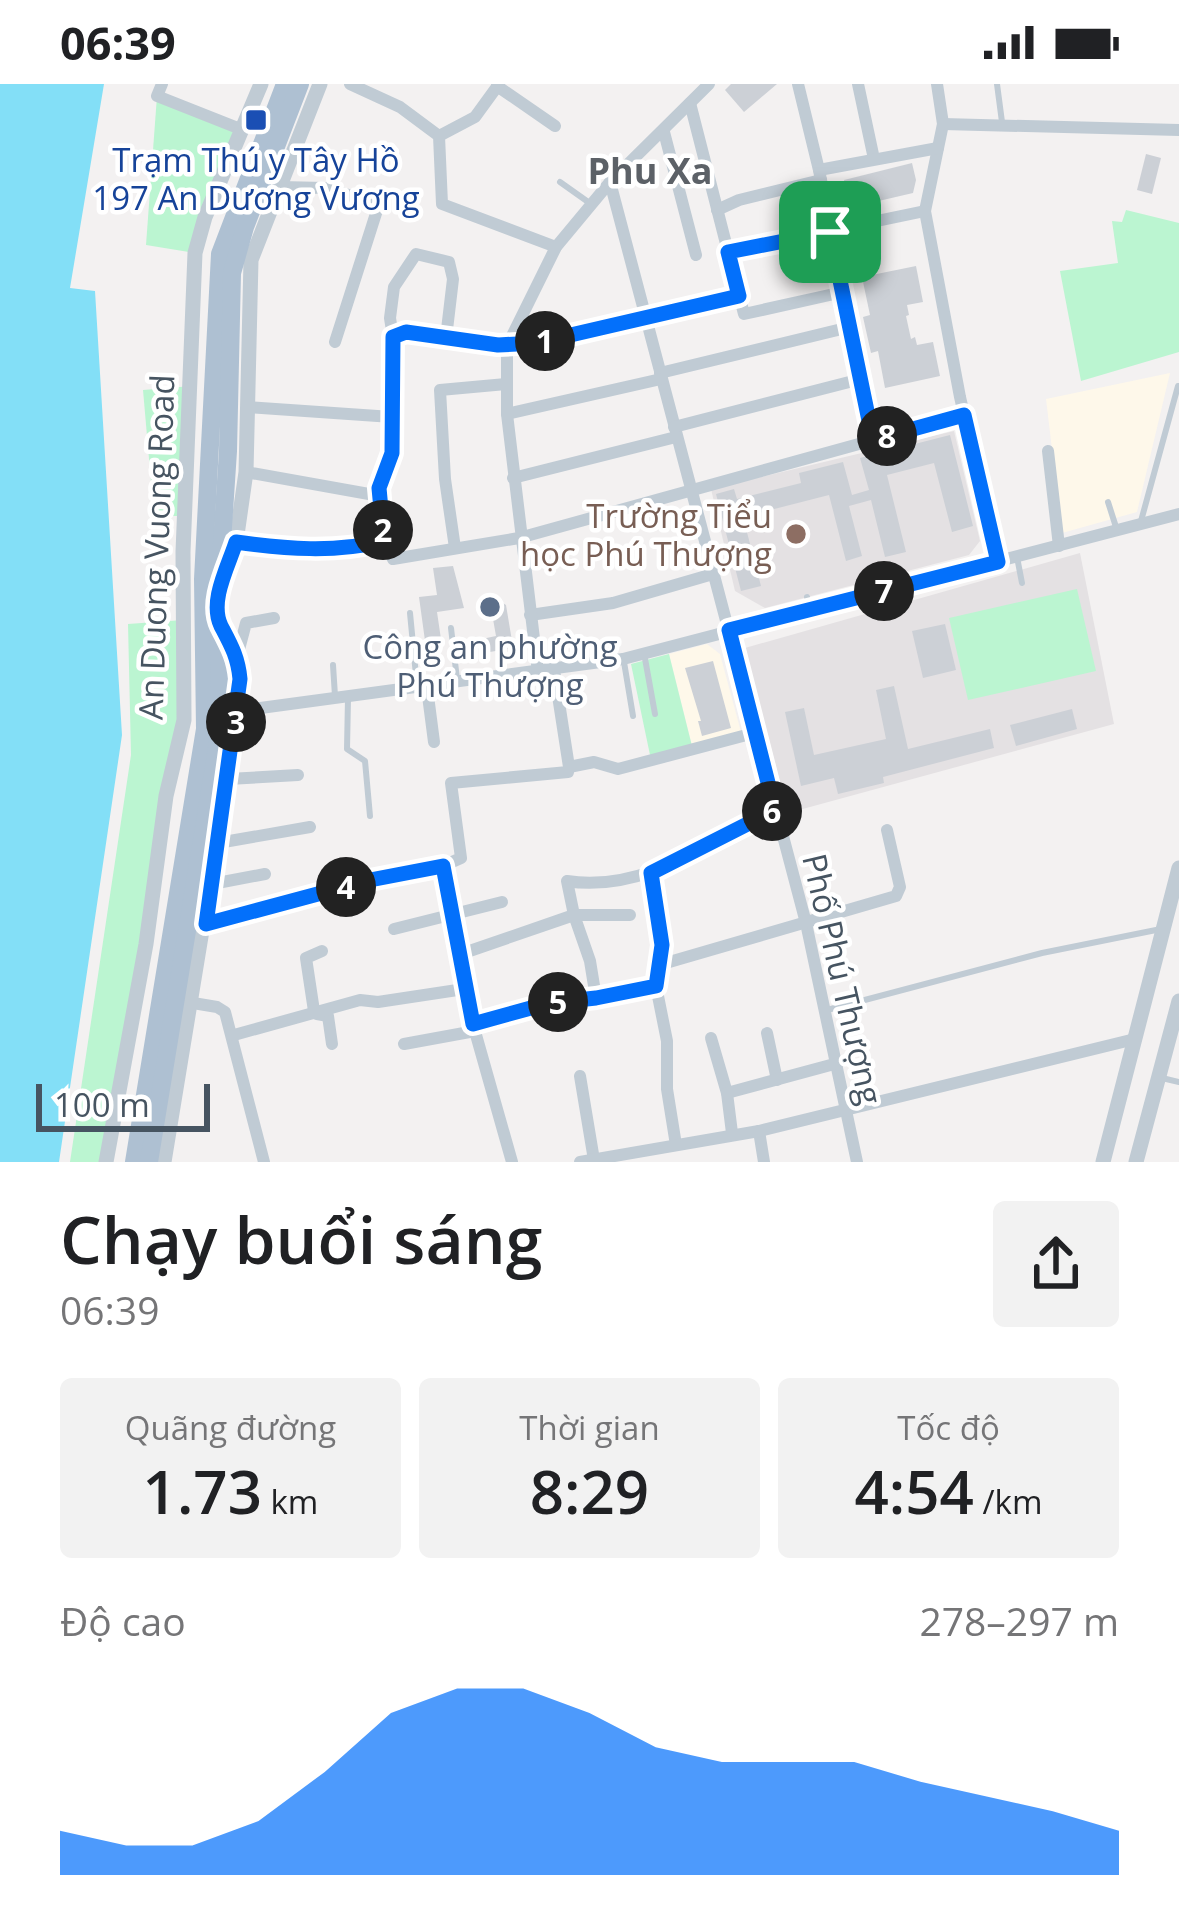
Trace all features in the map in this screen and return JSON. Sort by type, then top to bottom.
[{"type":"main road","name":"An Duong Vuong Road","points":[[149,1162],[154,1093],[205,729],[203,579],[217,280],[232,217],[285,84]]},
{"type":"main road","name":"An Duong Vuong Road","points":[[134,1162],[178,988],[220,730],[219,588],[232,273],[250,212],[300,84]]},
{"type":"main road","points":[[178,988],[191,964],[212,887]]},
{"type":"street","points":[[162,84],[158,96],[243,130]]},
{"type":"street","name":"An Duong Vuong Road","points":[[106,1162],[146,944],[166,796],[184,720],[183,552],[195,253],[261,84]]},
{"type":"street","name":"An Duong Vuong Road","points":[[219,588],[236,542],[246,472],[251,260],[320,84]]},
{"type":"street","points":[[350,84],[400,106],[439,136],[442,204],[556,248]]},
{"type":"street","points":[[538,672],[513,478],[507,346],[556,248],[610,182],[709,84]]},
{"type":"street","points":[[798,84],[873,440]]},
{"type":"street","points":[[858,84],[874,159]]},
{"type":"street","points":[[937,84],[943,124],[925,212],[998,562]]},
{"type":"street","points":[[439,136],[475,117],[498,85],[555,126]]},
{"type":"street","points":[[690,104],[744,314],[844,292]]},
{"type":"street","points":[[943,124],[1179,130]]},
{"type":"street","points":[[664,132],[696,255]]},
{"type":"street","points":[[717,210],[874,159],[938,148]]},
{"type":"street","name":"Phố Phú Thượng","points":[[610,182],[806,923],[857,1162]]},
{"type":"street","points":[[280,188],[338,190],[380,206],[335,342]]},
{"type":"street","points":[[728,252],[925,212]]},
{"type":"street","points":[[446,338],[453,279],[449,262],[416,254],[394,287],[390,318],[392,453],[379,488],[384,541],[393,559],[519,538],[964,415]]},
{"type":"street","points":[[507,346],[739,296]]},
{"type":"street","points":[[507,414],[850,327]]},
{"type":"street","points":[[513,478],[861,379]]},
{"type":"street","points":[[455,548],[440,390],[506,383]]},
{"type":"street","points":[[247,406],[392,416]]},
{"type":"street","points":[[1048,451],[1059,546]]},
{"type":"street","points":[[246,472],[380,496]]},
{"type":"street","points":[[238,711],[623,658],[809,603],[998,562],[1179,514]]},
{"type":"street","points":[[236,542],[314,550],[384,541]]},
{"type":"street","points":[[530,615],[613,603],[713,574]]},
{"type":"street","points":[[237,657],[246,623],[274,618]]},
{"type":"street","name":"An Duong Vuong Road","points":[[164,1162],[238,711],[237,657],[219,622]]},
{"type":"street","points":[[206,924],[461,858],[451,783],[568,772],[554,670]]},
{"type":"street","points":[[423,689],[434,742]]},
{"type":"street","points":[[568,766],[594,762],[618,769],[754,733]]},
{"type":"street","points":[[228,779],[298,775]]},
{"type":"street","points":[[596,998],[567,881],[598,886],[651,873],[775,810]]},
{"type":"street","points":[[218,843],[310,827]]},
{"type":"street","points":[[659,965],[900,892],[887,830]]},
{"type":"street","points":[[443,866],[464,989],[512,1162]]},
{"type":"street","points":[[1103,1162],[1179,868]]},
{"type":"street","points":[[651,873],[662,945],[656,986],[667,1041],[667,1089],[676,1145]]},
{"type":"street","points":[[212,887],[265,874]]},
{"type":"street","points":[[394,929],[502,902]]},
{"type":"street","points":[[458,955],[574,915],[630,915]]},
{"type":"street","points":[[322,951],[306,958],[315,1011],[328,1016],[332,1044]]},
{"type":"street","points":[[404,1044],[474,1028],[549,1003],[656,986]]},
{"type":"street","points":[[234,1035],[360,1000],[378,1002],[464,989]]},
{"type":"street","points":[[1136,1162],[1179,1001]]},
{"type":"street","points":[[193,1004],[222,1009],[234,1035],[264,1162]]},
{"type":"street","points":[[766,1033],[777,1080]]},
{"type":"street","points":[[711,1038],[728,1093],[732,1133]]},
{"type":"street","points":[[580,1076],[587,1161],[759,1131],[1135,1039]]},
{"type":"street","points":[[728,1093],[838,1063]]},
{"type":"street","points":[[759,1131],[764,1162]]},
{"type":"lane","points":[[997,84],[1003,128]]},
{"type":"lane","points":[[560,182],[591,204]]},
{"type":"lane","points":[[393,337],[406,332],[507,346]]},
{"type":"lane","points":[[1140,524],[1178,386]]},
{"type":"lane","points":[[1108,502],[1117,531]]},
{"type":"lane","points":[[1017,557],[1022,583]]},
{"type":"lane","points":[[410,613],[423,689]]},
{"type":"lane","points":[[451,628],[457,683]]},
{"type":"lane","points":[[644,653],[655,714]]},
{"type":"lane","points":[[623,658],[633,716]]},
{"type":"lane","points":[[333,665],[347,748],[365,761],[370,816]]},
{"type":"lane","points":[[827,1010],[1042,953],[1164,928]]},
{"type":"lane","points":[[1159,1077],[1179,1082]]},
{"type":"shaded area","points":[[1170,373],[1137,512],[1062,533],[1046,399]]},
{"type":"shaded area","points":[[954,431],[980,541],[969,555],[765,608],[735,591],[711,489]]},
{"type":"shaded area","points":[[1080,553],[1114,724],[788,813],[745,648]]},
{"type":"shaded area","points":[[707,644],[720,654],[741,732],[692,746],[669,654]]},
{"type":"green space","points":[[157,96],[243,130],[195,253],[146,245]]},
{"type":"green space","points":[[1126,210],[1179,223],[1179,352],[1081,381],[1060,271],[1118,263],[1112,221],[1122,222]]},
{"type":"green space","points":[[192,386],[185,516],[154,516],[143,390]]},
{"type":"green space","points":[[1077,589],[1096,671],[968,700],[949,618]]},
{"type":"green space","points":[[183,620],[184,720],[106,1162],[70,1162],[131,755],[128,624]]},
{"type":"green space","points":[[669,654],[692,746],[650,755],[631,664]]},
{"type":"water","points":[[0,84],[104,84],[70,288],[95,291],[122,735],[59,1162],[0,1162]]},
{"type":"building","points":[[731,84],[777,84],[744,112],[725,90]]},
{"type":"building","points":[[1146,154],[1161,158],[1152,194],[1137,190]]},
{"type":"building","points":[[912,163],[913,193],[849,204],[844,180]]},
{"type":"building","points":[[916,266],[923,302],[907,305],[911,339],[915,337],[917,345],[933,342],[940,376],[885,388],[878,351],[871,353],[863,317],[870,315],[862,277]]},
{"type":"building","points":[[950,435],[973,526],[952,532],[934,463],[887,475],[906,552],[885,557],[871,500],[849,506],[862,556],[846,561],[829,495],[743,517],[761,586],[741,591],[716,494],[734,489],[737,499],[801,483],[799,473],[843,462],[852,495],[869,490],[860,458]]},
{"type":"building","points":[[453,566],[464,608],[437,612],[442,646],[426,648],[419,597],[437,595],[433,568]]},
{"type":"building","points":[[490,602],[506,605],[512,641],[507,649],[484,653],[482,639],[496,636]]},
{"type":"building","points":[[945,624],[956,670],[923,678],[912,631]]},
{"type":"building","points":[[713,661],[731,728],[702,736],[685,668]]},
{"type":"building","points":[[894,686],[908,749],[990,729],[994,748],[838,794],[834,778],[801,786],[785,712],[804,708],[814,755],[886,739],[876,690]]},
{"type":"building","points":[[1072,709],[1077,729],[1016,746],[1010,725]]},
{"type":"place","name":"Trạm Thú y Tây Hồ 197 An Dương Vương","points":[[256,120]]},
{"type":"place","name":"Trường Tiểu học Phú Thượng","points":[[796,534]]},
{"type":"place","name":"Công an phường Phú Thượng","points":[[490,607]]},
{"type":"district","name":"Phu Xa","points":[[650,170]]},
{"type":"route","points":[[830,232],[873,440],[964,415],[998,562],[729,630],[775,810],[651,873],[662,945],[656,986],[549,1003],[473,1024],[443,866],[370,880],[206,924],[240,679],[238,658],[219,622],[219,588],[236,542],[314,550],[384,541],[379,488],[392,453],[393,337],[406,332],[507,346],[536,343],[739,296],[728,252],[830,232]]}]
